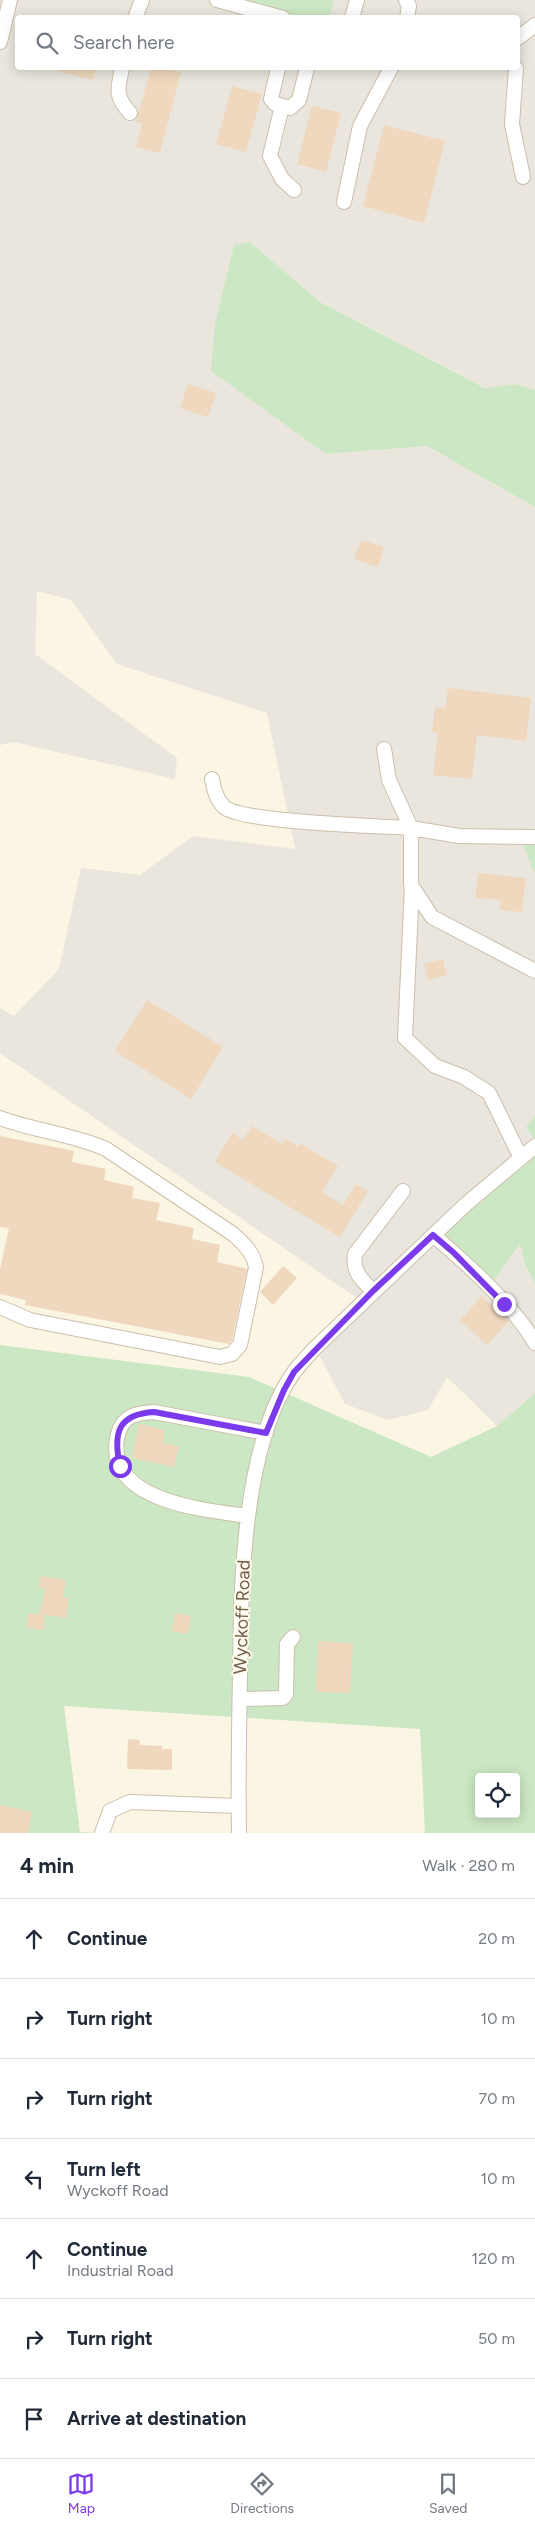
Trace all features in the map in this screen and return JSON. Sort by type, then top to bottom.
[{"type":"street","points":[[0,42],[10,0]]},
{"type":"street","points":[[136,15],[142,0]]},
{"type":"street","points":[[217,0],[272,15]]},
{"type":"street","points":[[353,15],[357,0]]},
{"type":"street","points":[[406,0],[409,6],[408,15]]},
{"type":"street","points":[[520,36],[535,25]]},
{"type":"street","points":[[122,70],[118,87],[119,100],[130,113]]},
{"type":"street","points":[[278,70],[271,99],[275,104],[290,108],[299,100],[306,70]]},
{"type":"street","points":[[344,202],[360,126],[390,70]]},
{"type":"street","points":[[516,70],[512,124],[523,177]]},
{"type":"street","points":[[282,106],[270,156],[282,178],[294,190]]},
{"type":"street","points":[[384,749],[389,780],[411,828],[412,886],[405,1038],[435,1066],[464,1077],[489,1094],[521,1158]]},
{"type":"street","points":[[212,779],[216,797],[225,808],[274,820],[411,828],[469,837],[535,837]]},
{"type":"street","points":[[412,886],[432,917],[535,971]]},
{"type":"street","points":[[0,1118],[84,1139],[106,1149],[233,1234],[246,1246],[254,1257],[255,1277],[240,1345],[232,1354],[220,1357],[30,1320],[0,1307]]},
{"type":"street","name":"Wyckoff Road","points":[[239,1833],[242,1575],[248,1516],[266,1433],[276,1406],[294,1372],[373,1291],[433,1235],[535,1146]]},
{"type":"street","points":[[373,1291],[358,1276],[353,1266],[355,1254],[403,1191]]},
{"type":"street","points":[[433,1235],[454,1253],[504,1304],[535,1343]]},
{"type":"street","points":[[248,1516],[168,1501],[146,1492],[130,1482],[120,1466],[116,1449],[118,1432],[125,1419],[137,1413],[154,1412],[266,1433]]},
{"type":"street","points":[[240,1698],[283,1698],[286,1694],[287,1644],[292,1637]]},
{"type":"street","points":[[102,1833],[110,1811],[130,1802],[238,1806]]},
{"type":"shaded area","points":[[0,0],[214,0],[272,15],[15,15],[15,70],[520,70],[520,15],[330,15],[334,0],[535,0],[535,390],[515,384],[486,388],[320,302],[250,242],[326,454],[427,446],[535,507],[535,837],[520,837],[535,875],[535,1115],[526,1127],[535,1140],[520,1244],[526,1267],[535,1283],[535,1393],[497,1426],[447,1377],[428,1410],[388,1420],[345,1404],[315,1348],[364,1303],[0,1053],[0,1008],[14,1016],[59,969],[81,868],[140,875],[193,836],[295,849],[267,713],[117,664],[71,600],[37,591],[35,654],[177,758],[175,779],[13,742],[0,745]]},
{"type":"green space","points":[[214,0],[334,0],[330,15],[272,15]]},
{"type":"green space","points":[[250,242],[320,302],[485,388],[515,384],[535,390],[535,507],[427,446],[326,454],[211,371],[215,324],[234,245]]},
{"type":"green space","points":[[520,837],[535,837],[535,875]]},
{"type":"green space","points":[[535,1115],[535,1140],[526,1127]]},
{"type":"green space","points":[[535,1154],[535,1283],[526,1267],[520,1244],[494,1280],[442,1233]]},
{"type":"green space","points":[[0,1345],[249,1377],[431,1457],[497,1426],[535,1393],[535,1833],[425,1833],[420,1729],[64,1706],[80,1832],[97,1833],[0,1833]]},
{"type":"building","points":[[57,70],[96,70],[93,80]]},
{"type":"building","points":[[150,70],[181,72],[160,153],[136,147],[142,124],[136,122]]},
{"type":"building","points":[[232,86],[262,94],[246,152],[216,144]]},
{"type":"building","points":[[312,106],[341,113],[326,172],[297,164]]},
{"type":"building","points":[[384,125],[445,141],[424,223],[363,206]]},
{"type":"building","points":[[188,384],[216,393],[208,417],[180,408]]},
{"type":"building","points":[[361,540],[384,547],[378,567],[354,559]]},
{"type":"building","points":[[448,688],[531,698],[526,741],[477,735],[472,779],[433,775],[438,733],[432,732],[435,707],[445,708]]},
{"type":"building","points":[[478,873],[526,878],[522,912],[500,910],[501,900],[475,898]]},
{"type":"building","points":[[443,959],[447,975],[428,980],[424,964]]},
{"type":"building","points":[[147,1000],[223,1047],[191,1099],[115,1051]]},
{"type":"building","points":[[252,1126],[282,1144],[285,1139],[298,1147],[300,1143],[338,1166],[322,1192],[343,1205],[356,1184],[368,1191],[340,1237],[215,1162],[232,1133],[243,1140]]},
{"type":"building","points":[[0,1136],[74,1151],[72,1162],[106,1169],[104,1180],[134,1187],[132,1198],[160,1203],[156,1220],[194,1228],[192,1239],[220,1245],[217,1262],[247,1269],[232,1341],[229,1344],[25,1305],[26,1300],[0,1294],[0,1269],[9,1228],[0,1227]]},
{"type":"building","points":[[283,1266],[297,1278],[273,1305],[260,1292]]},
{"type":"building","points":[[482,1296],[509,1321],[487,1345],[460,1320]]},
{"type":"building","points":[[139,1424],[165,1430],[163,1443],[179,1446],[174,1467],[132,1458]]},
{"type":"building","points":[[41,1576],[66,1580],[63,1597],[69,1598],[66,1618],[40,1614],[45,1589],[39,1588]]},
{"type":"building","points":[[28,1613],[45,1615],[43,1630],[26,1627]]},
{"type":"building","points":[[175,1613],[191,1616],[188,1634],[172,1631]]},
{"type":"building","points":[[318,1641],[353,1643],[350,1693],[316,1692]]},
{"type":"building","points":[[128,1739],[140,1740],[139,1745],[162,1746],[162,1749],[172,1749],[172,1770],[127,1769]]},
{"type":"building","points":[[0,1805],[32,1812],[28,1833],[0,1833]]},
{"type":"route","points":[[120,1466],[116,1449],[118,1432],[125,1419],[137,1413],[154,1412],[266,1433],[270,1420],[294,1372],[314,1349],[433,1235],[454,1253],[504,1304]]}]
